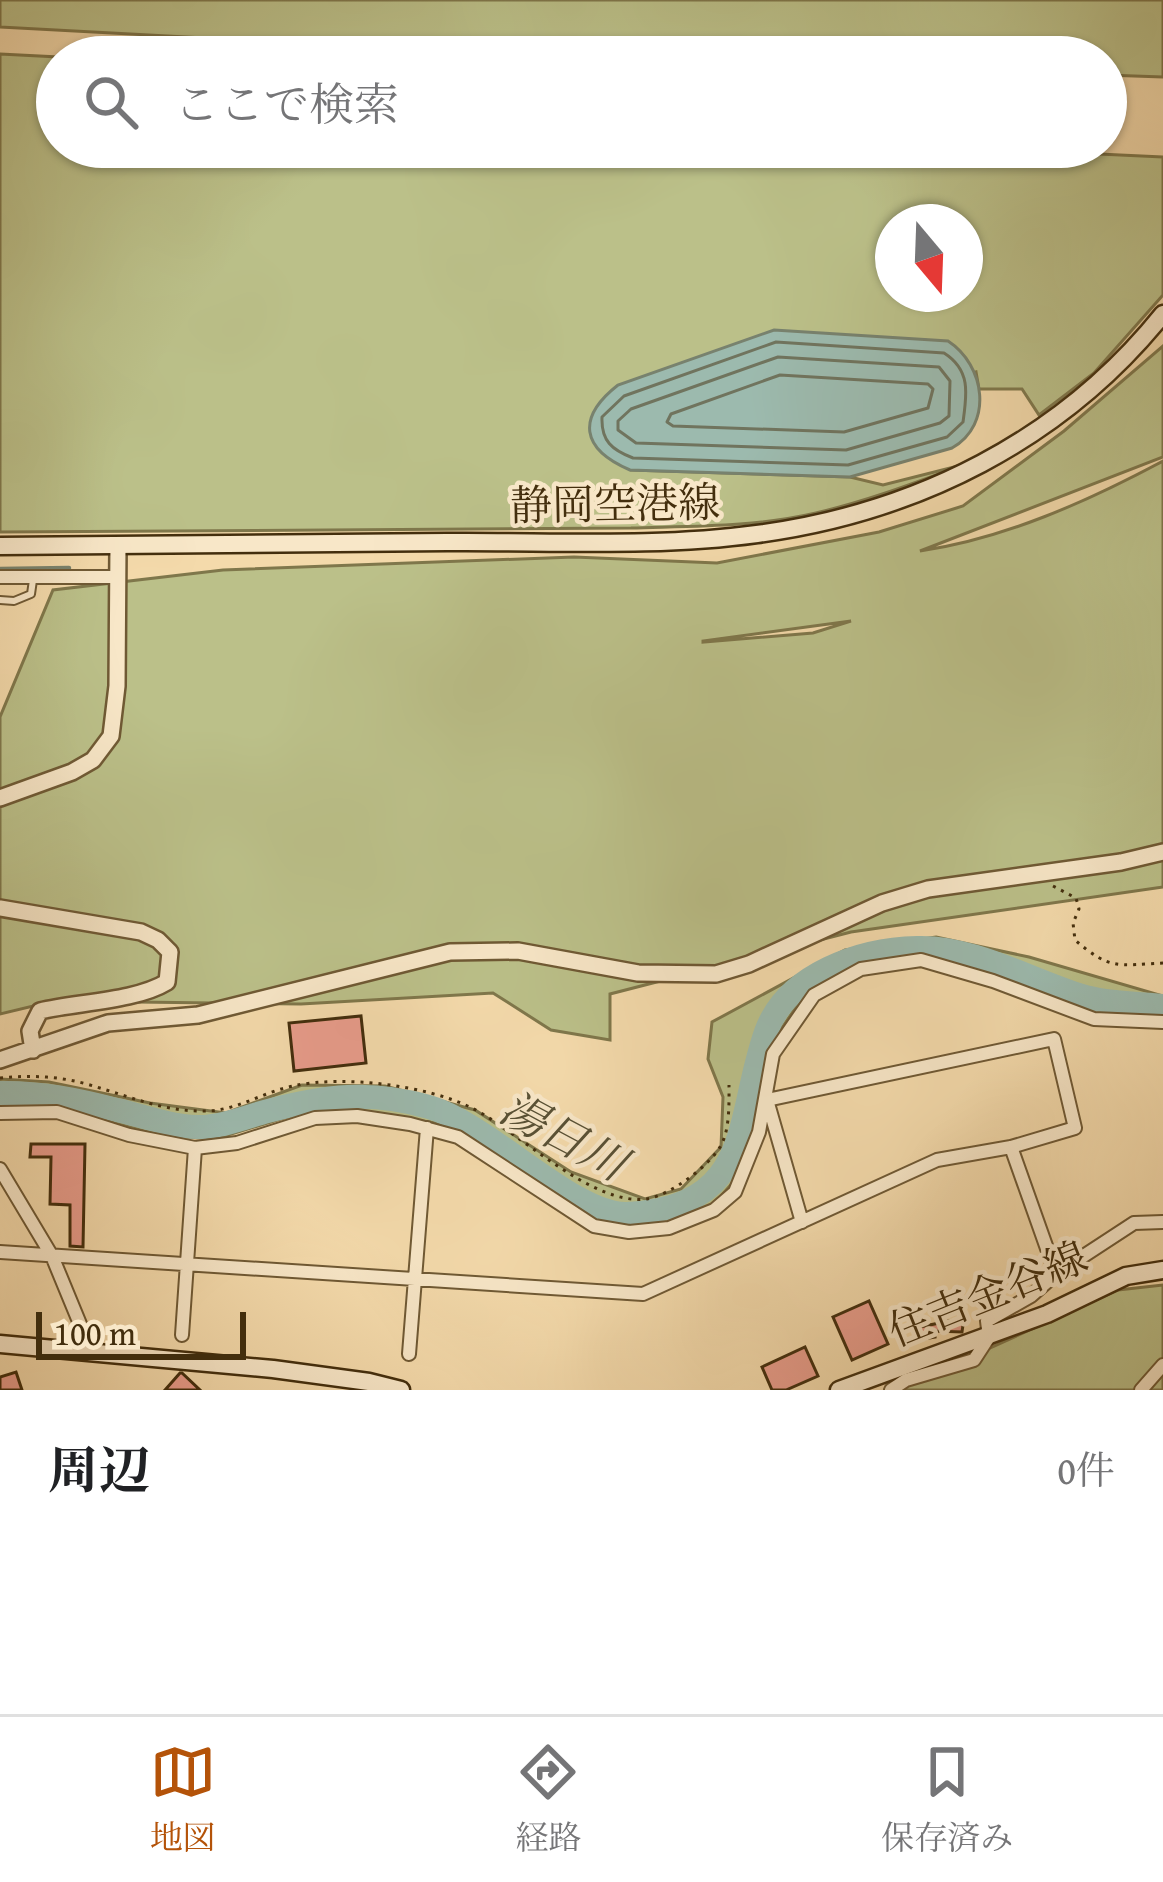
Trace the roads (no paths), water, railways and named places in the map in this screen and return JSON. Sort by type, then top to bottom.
[{"type":"main road","name":"静岡空港線","points":[[0,546],[685,540],[818,524],[855,516],[947,482],[1005,452],[1093,390],[1163,314]]},
{"type":"main road","name":"住吉金谷線","points":[[839,1390],[1047,1314],[1126,1276],[1163,1270]]},
{"type":"main road","points":[[0,1344],[273,1369],[401,1390]]},
{"type":"street","points":[[0,798],[72,772],[93,760],[111,736],[116,716],[118,545]]},
{"type":"street","points":[[0,577],[118,577]]},
{"type":"street","points":[[0,1060],[108,1023],[198,1015],[450,952],[518,951],[638,973],[716,974],[882,903],[928,889],[1163,852]]},
{"type":"street","points":[[0,908],[141,932],[170,952],[167,982],[149,993],[40,1011],[30,1031],[33,1050]]},
{"type":"street","points":[[0,1113],[57,1112],[129,1135],[195,1148],[237,1143],[315,1118],[357,1116],[427,1128],[458,1137],[594,1226],[629,1232],[668,1228],[714,1210],[735,1192],[767,1100],[773,1054],[814,995],[860,969],[921,960],[1094,1019],[1163,1022]]},
{"type":"street","points":[[0,1252],[643,1294],[938,1160],[1075,1129],[1054,1039],[767,1100]]},
{"type":"street","points":[[767,1100],[802,1222]]},
{"type":"street","points":[[409,1354],[427,1128]]},
{"type":"street","points":[[1011,1147],[1056,1274]]},
{"type":"street","points":[[182,1335],[195,1148]]},
{"type":"street","points":[[0,1169],[52,1256],[92,1353]]},
{"type":"street","points":[[891,1390],[906,1379],[974,1360],[988,1337],[987,1321],[1031,1296],[1134,1223],[1163,1222]]},
{"type":"street","points":[[1142,1390],[1163,1365]]},
{"type":"lane","points":[[0,600],[14,601],[31,594],[33,577]]},
{"type":"water","points":[[774,330],[948,341],[961,352],[977,379],[979,410],[974,425],[952,448],[850,477],[630,470],[594,443],[590,421],[604,397],[618,385]]},
{"type":"waterway","points":[[0,569],[69,568]]},
{"type":"waterway","name":"湯日川","points":[[0,1093],[59,1097],[197,1127],[328,1099],[408,1102],[478,1131],[582,1201],[627,1214],[668,1208],[698,1195],[719,1176],[733,1153],[766,1032],[776,1012],[808,980],[850,960],[917,948],[959,952],[1092,999],[1163,1006]]}]
